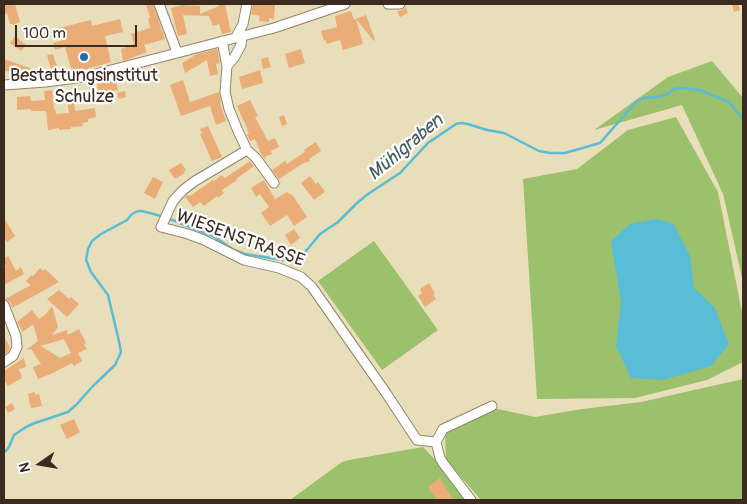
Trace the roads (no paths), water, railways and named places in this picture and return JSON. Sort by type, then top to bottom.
[{"type":"street","points":[[159,4],[177,52]]},
{"type":"street","points":[[227,66],[234,58],[247,4]]},
{"type":"street","points":[[4,84],[73,79],[222,41],[240,39],[345,4]]},
{"type":"street","points":[[388,4],[400,4]]},
{"type":"street","points":[[222,41],[227,66],[226,92],[229,109],[247,150],[256,158],[274,183]]},
{"type":"street","name":"WIESENSTRASSE","points":[[247,150],[183,190],[173,201],[161,228],[188,234],[244,260],[279,268],[301,277],[312,288],[417,440],[436,442]]},
{"type":"street","points":[[4,304],[16,336],[17,347],[13,356],[4,362]]},
{"type":"street","points":[[471,500],[443,463],[436,442],[443,429],[492,406]]},
{"type":"water","points":[[655,219],[673,223],[690,256],[694,288],[715,308],[729,344],[711,366],[663,380],[631,378],[616,346],[621,302],[611,241],[630,224]]},
{"type":"waterway","name":"Mühlgraben","points":[[170,219],[213,236],[234,250],[245,254],[288,260],[300,256],[320,234],[338,222],[368,194],[400,173],[428,143],[456,124],[468,124],[504,133],[539,151],[565,153],[600,143],[636,102],[643,98],[666,95],[674,89],[682,88],[700,90],[729,102],[743,119]]},
{"type":"waterway","name":"Mühlgraben","points":[[4,453],[14,435],[35,423],[68,412],[115,365],[121,352],[118,337],[108,295],[91,272],[86,260],[88,249],[92,241],[101,234],[127,220],[138,211],[161,216]]},
{"type":"place","name":"Bestattungsinstitut Schulze","points":[[84,57]]}]
